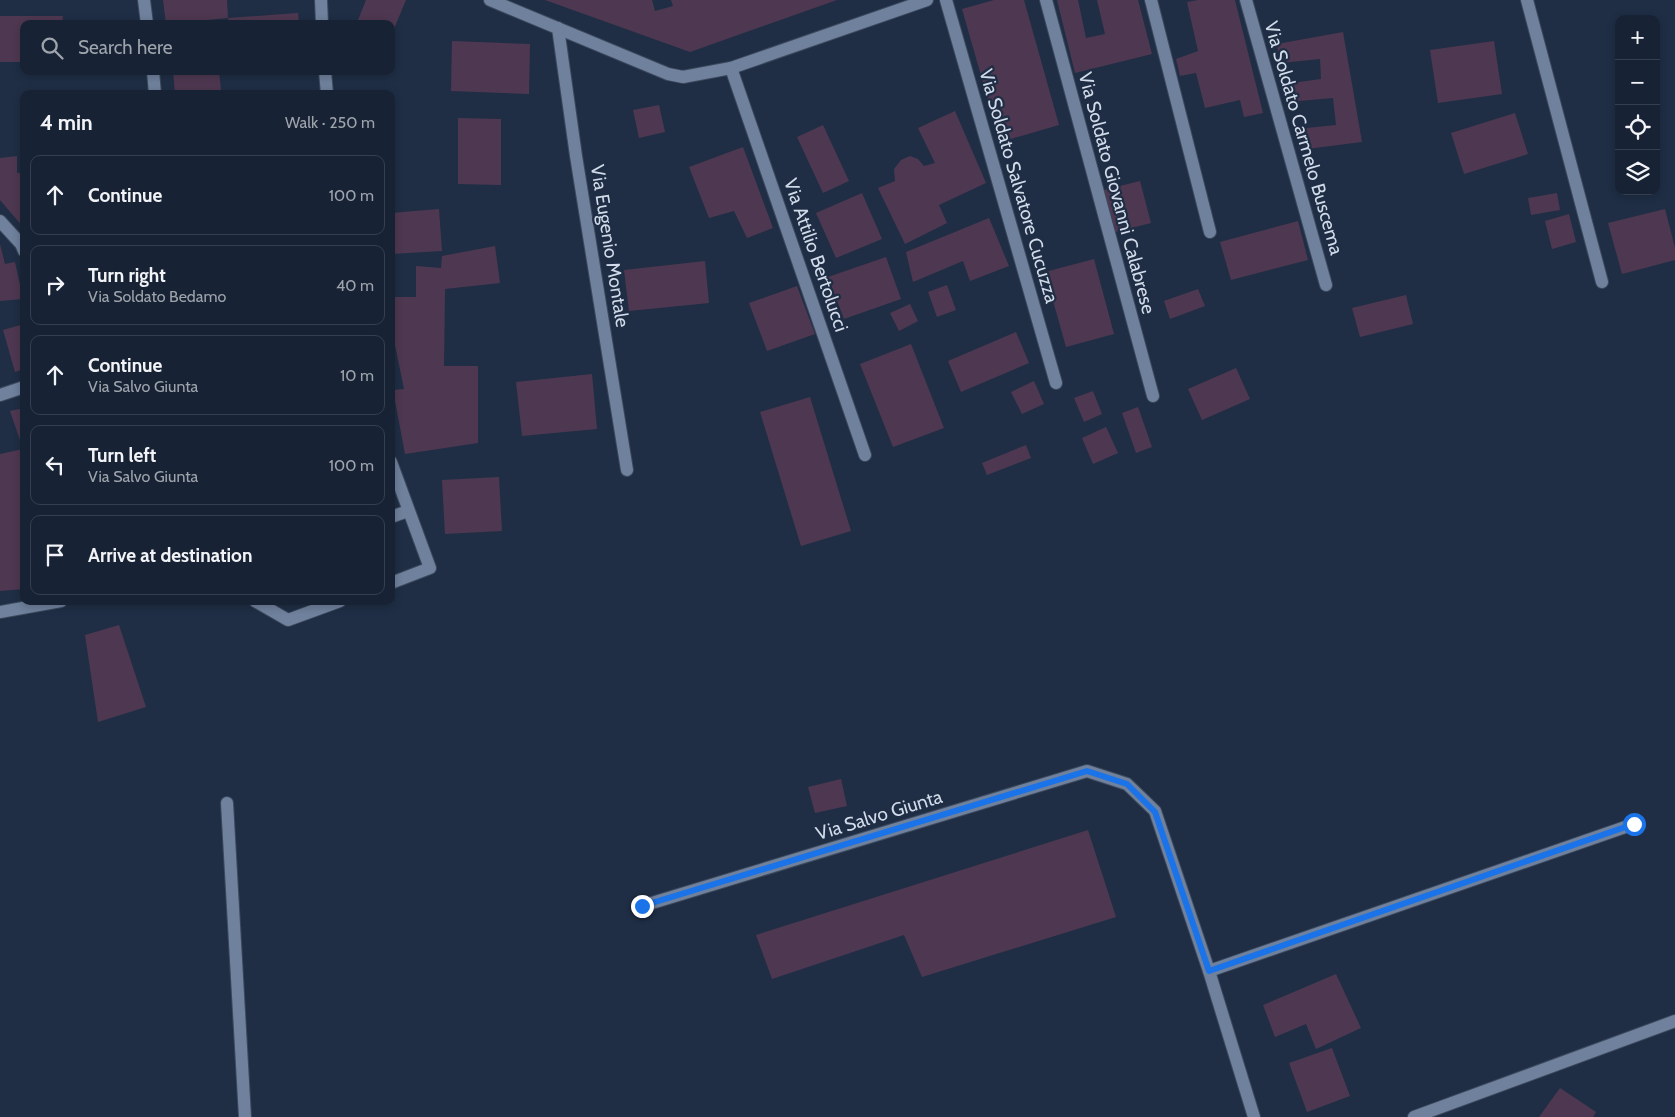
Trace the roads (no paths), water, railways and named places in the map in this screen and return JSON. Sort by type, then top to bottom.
[{"type":"street","points":[[144,0],[146,20]]},
{"type":"street","points":[[321,0],[322,20]]},
{"type":"street","points":[[490,0],[668,74],[683,77],[730,68],[927,0]]},
{"type":"street","name":"Via Soldato Salvatore Cucuzza","points":[[946,0],[1056,383]]},
{"type":"street","name":"Via Soldato Giovanni Calabrese","points":[[1046,0],[1153,396]]},
{"type":"street","points":[[1151,0],[1210,232]]},
{"type":"street","name":"Via Soldato Carmelo Buscema","points":[[1246,0],[1326,285]]},
{"type":"street","points":[[1527,0],[1602,282]]},
{"type":"street","name":"Via Eugenio Montale","points":[[558,28],[576,156],[627,470]]},
{"type":"street","name":"Via Attilio Bertolucci","points":[[730,68],[865,455]]},
{"type":"street","points":[[153,75],[155,90]]},
{"type":"street","points":[[325,75],[327,90]]},
{"type":"street","points":[[0,221],[20,243]]},
{"type":"street","points":[[0,395],[20,388]]},
{"type":"street","points":[[395,474],[430,568],[395,581]]},
{"type":"street","points":[[395,516],[408,511]]},
{"type":"street","points":[[0,612],[39,605]]},
{"type":"street","points":[[262,605],[288,620],[329,605]]},
{"type":"street","name":"Via Salvo Giunta","points":[[642,906],[1087,771],[1127,784],[1155,812],[1209,971]]},
{"type":"street","points":[[227,803],[246,1117]]},
{"type":"street","points":[[1254,1117],[1209,971],[1634,824]]},
{"type":"street","points":[[1414,1117],[1675,1021]]}]
